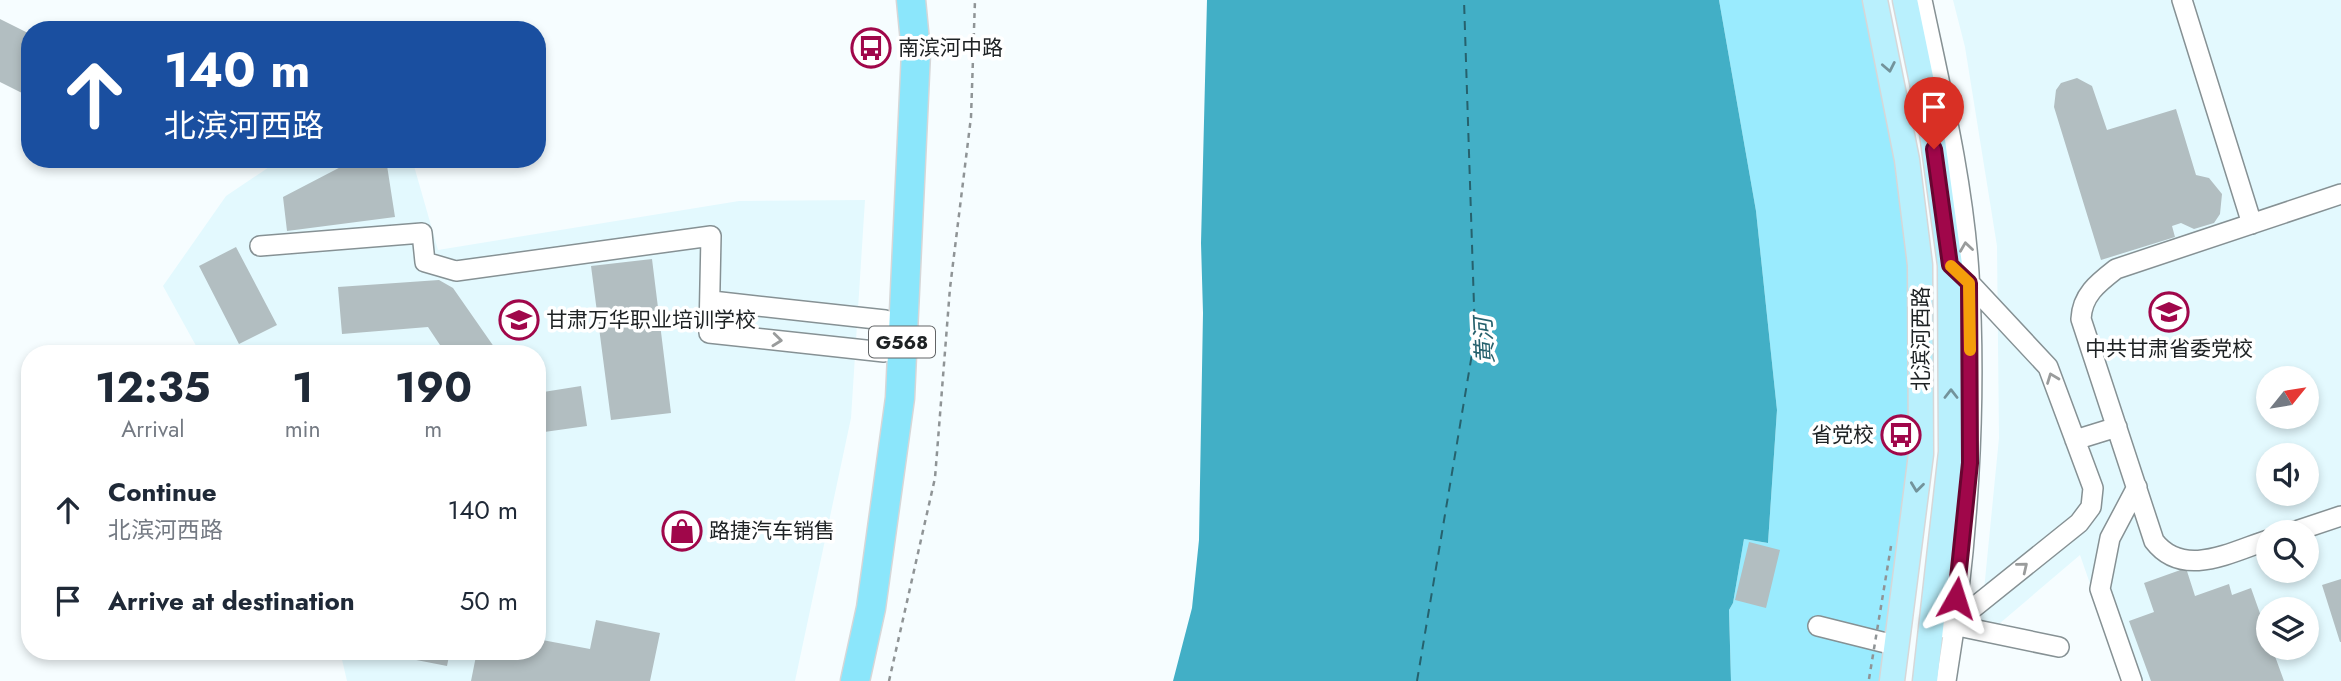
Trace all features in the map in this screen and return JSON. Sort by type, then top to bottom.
[{"type":"highway","name":"G568","points":[[836,681],[855,601],[881,400],[898,57],[895,0]]},
{"type":"highway","name":"G568","points":[[855,681],[871,608],[900,398],[916,52],[911,0]]},
{"type":"main road","name":"北滨河西路","points":[[1875,0],[1908,160],[1920,265],[1921,454],[1898,646],[1877,680]]},
{"type":"main road","name":"北滨河西路","points":[[1905,0],[1931,126],[1950,265],[1951,452],[1925,681]]},
{"type":"lane","points":[[1922,0],[1949,129],[1969,283],[1970,463],[1946,681]]},
{"type":"lane","points":[[2182,0],[2252,224]]},
{"type":"lane","points":[[2256,544],[2204,561],[2181,560],[2162,552],[2154,541],[2081,319],[2082,305],[2095,286],[2116,269],[2341,194]]},
{"type":"lane","points":[[260,246],[422,233],[425,262],[456,271],[711,236],[712,301],[709,332],[884,352]]},
{"type":"lane","points":[[1931,640],[2079,523],[2091,507],[2093,488],[2048,367],[1950,265]]},
{"type":"lane","points":[[712,301],[885,320]]},
{"type":"lane","points":[[2075,440],[2117,427]]},
{"type":"lane","points":[[2133,681],[2100,589],[2110,538],[2137,487]]},
{"type":"lane","points":[[2319,523],[2341,516]]},
{"type":"lane","points":[[1953,625],[2059,647]]},
{"type":"lane","points":[[1818,626],[1898,646]]},
{"type":"path","points":[[889,681],[935,478],[950,288],[971,117],[975,0]]},
{"type":"path","points":[[1877,680],[1891,546]]},
{"type":"shaded area","points":[[1719,0],[1875,0],[1907,160],[1921,454],[1892,681],[1731,681],[1729,610],[1733,603],[1744,539],[1768,543],[1777,410],[1756,211]]},
{"type":"shaded area","name":"中共甘肃省委党校","points":[[1953,0],[2341,0],[2341,681],[2124,681],[2080,555],[1979,641],[1999,438],[1997,246],[1965,47]]},
{"type":"shaded area","name":"甘肃万华职业培训学校","points":[[268,168],[415,168],[438,250],[739,201],[865,200],[851,418],[795,681],[347,681],[342,660],[546,660],[546,345],[196,345],[163,286],[226,196]]},
{"type":"water","name":"黄河","points":[[1207,0],[1719,0],[1756,211],[1777,410],[1768,543],[1744,539],[1733,603],[1729,610],[1731,681],[1173,681],[1192,608],[1199,540],[1203,313],[1201,243]]},
{"type":"building","points":[[0,19],[21,30],[21,92],[0,82]]},
{"type":"building","points":[[2077,78],[2092,86],[2107,130],[2176,109],[2196,175],[2209,178],[2222,194],[2220,214],[2214,223],[2194,229],[2181,223],[2172,226],[2175,237],[2101,260],[2054,107],[2056,90],[2061,83]]},
{"type":"building","points":[[339,168],[387,168],[395,217],[287,231],[283,197]]},
{"type":"building","points":[[236,247],[277,325],[239,344],[199,266]]},
{"type":"building","points":[[652,259],[671,413],[611,420],[591,266]]},
{"type":"building","points":[[439,280],[453,288],[493,345],[440,345],[428,327],[342,334],[338,287]]},
{"type":"building","points":[[581,386],[587,426],[546,432],[546,392]]},
{"type":"building","points":[[1749,542],[1780,550],[1766,608],[1735,600]]},
{"type":"building","points":[[2186,568],[2195,596],[2229,584],[2232,595],[2251,588],[2256,602],[2256,660],[2276,660],[2284,681],[2151,681],[2129,621],[2154,612],[2144,583]]},
{"type":"building","points":[[2341,579],[2341,642],[2340,642],[2322,585]]},
{"type":"building","points":[[596,620],[660,633],[650,681],[471,681],[475,660],[546,660],[546,641],[590,649]]},
{"type":"building","points":[[416,660],[448,660],[447,666]]},
{"type":"ferry route","points":[[1417,681],[1475,336],[1464,0]]},
{"type":"slow traffic","points":[[1951,266],[1969,283],[1970,350]]},
{"type":"place","name":"南滨河中路","points":[[871,48]]},
{"type":"place","name":"中共甘肃省委党校","points":[[2169,312]]},
{"type":"place","name":"甘肃万华职业培训学校","points":[[519,320]]},
{"type":"place","name":"省党校","points":[[1901,435]]},
{"type":"place","name":"路捷汽车销售","points":[[682,531]]},
{"type":"route","points":[[1934,149],[1950,265],[1969,283],[1970,463],[1956,598]]}]
